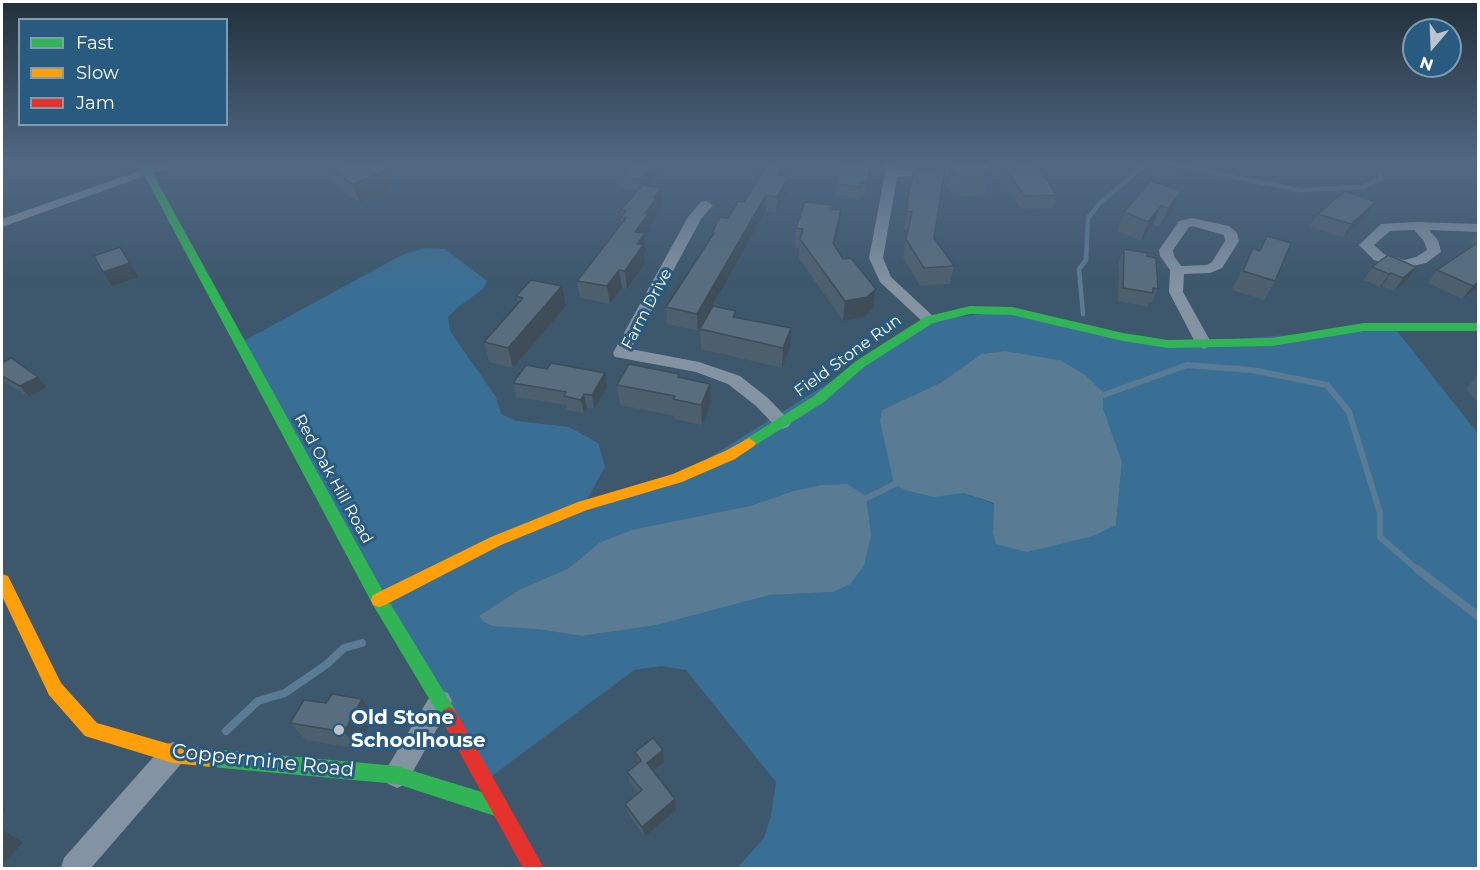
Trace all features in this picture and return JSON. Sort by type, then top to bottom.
[{"type":"street","points":[[2,223],[48,206]]},
{"type":"street","name":"Red Oak Hill Road","points":[[164,206],[379,600],[440,701],[498,807]]},
{"type":"street","name":"Farm Drive","points":[[705,206],[695,217],[621,353],[699,367],[734,380],[762,402],[782,423]]},
{"type":"street","points":[[884,206],[876,258],[885,279],[929,320]]},
{"type":"street","points":[[1417,226],[1479,228]]},
{"type":"street","points":[[1177,270],[1176,292],[1204,344]]},
{"type":"street","name":"Field Stone Run","points":[[379,600],[496,541],[583,506],[677,478],[730,455],[819,399],[860,364],[929,320],[970,310],[1012,311],[1123,337],[1168,344],[1272,342],[1364,327],[1479,327]]},
{"type":"street","name":"Coppermine Road","points":[[2,581],[55,688],[92,730],[173,754],[397,775],[498,807]]},
{"type":"street","points":[[397,775],[440,701]]},
{"type":"street","points":[[74,868],[173,754]]},
{"type":"street","points":[[498,807],[534,868]]},
{"type":"shaded area","points":[[425,248],[445,249],[487,281],[483,289],[448,317],[450,331],[496,397],[501,414],[517,421],[569,427],[598,443],[605,467],[584,505],[677,478],[929,320],[1012,311],[1168,344],[1394,327],[1478,434],[1478,868],[737,868],[764,838],[771,816],[776,782],[686,670],[661,666],[634,670],[484,782],[240,343],[402,255]],"holes":[[[1005,351],[1060,360],[1103,408],[1122,462],[1116,525],[993,533],[994,504],[963,493],[882,410],[942,382],[981,354]],[[847,484],[833,592],[770,595],[657,625],[582,636],[480,616],[519,590],[569,568],[599,543],[750,506],[793,491],[820,485]]]},
{"type":"shaded area","points":[[1005,351],[1060,360],[1085,375],[1103,392],[1103,408],[1122,462],[1116,525],[1093,536],[1027,552],[996,544],[993,533],[994,503],[963,493],[934,497],[905,490],[894,484],[880,421],[882,410],[942,382],[981,354]]},
{"type":"shaded area","points":[[847,484],[866,496],[871,535],[864,566],[850,584],[833,592],[770,595],[657,625],[582,636],[538,629],[493,626],[484,622],[479,616],[519,590],[569,568],[599,543],[632,530],[750,506],[793,491],[820,485]]},
{"type":"building","points":[[625,206],[651,206],[645,213],[649,213],[635,232],[645,233],[637,244],[643,245],[625,271],[619,270],[607,286],[577,281],[626,218],[621,217],[626,211],[621,210]]},
{"type":"building","points":[[735,206],[760,206],[697,314],[666,307],[714,233],[712,233],[720,217],[728,218]]},
{"type":"building","points":[[804,206],[833,206],[832,209],[841,210],[833,243],[843,259],[851,258],[876,289],[867,297],[845,301],[800,239],[803,229],[796,228]]},
{"type":"building","points":[[907,206],[939,206],[934,238],[954,266],[924,268],[906,239],[912,212],[907,211]]},
{"type":"building","points":[[1129,206],[1170,206],[1168,208],[1161,206],[1148,222],[1124,212]]},
{"type":"building","points":[[1328,206],[1372,206],[1351,224],[1318,214]]},
{"type":"building","points":[[1267,236],[1291,243],[1275,281],[1243,271],[1253,248],[1260,251]]},
{"type":"building","points":[[1479,242],[1479,281],[1473,286],[1437,270]]},
{"type":"building","points":[[120,247],[130,263],[103,272],[94,256]]},
{"type":"building","points":[[1124,249],[1147,253],[1147,256],[1156,258],[1158,289],[1153,288],[1153,293],[1123,288]]},
{"type":"building","points":[[1388,255],[1416,267],[1403,278],[1372,267]]},
{"type":"building","points":[[531,280],[562,286],[508,348],[484,342],[523,298],[516,296]]},
{"type":"building","points":[[713,306],[736,311],[733,317],[791,328],[783,348],[700,329]]},
{"type":"building","points":[[11,358],[38,377],[20,386],[2,376],[2,363]]},
{"type":"building","points":[[551,363],[605,373],[592,395],[584,394],[581,400],[564,396],[566,392],[513,383],[526,365],[547,369]]},
{"type":"building","points":[[629,364],[679,374],[678,377],[710,384],[701,405],[673,399],[675,396],[617,385]]},
{"type":"building","points":[[332,694],[362,699],[344,732],[290,723],[304,700],[326,703]]},
{"type":"building","points":[[653,738],[663,750],[647,763],[675,799],[642,827],[625,804],[642,790],[627,772],[641,761],[635,752]]},
{"type":"waterway","points":[[1083,314],[1079,269],[1086,260],[1088,218],[1098,206]]},
{"type":"waterway","points":[[1098,397],[1187,365],[1252,370],[1327,385],[1349,412],[1380,513],[1380,537],[1419,571]]},
{"type":"waterway","points":[[859,502],[901,481]]},
{"type":"waterway","points":[[1417,569],[1478,616]]},
{"type":"waterway","points":[[226,731],[258,701],[285,693],[327,664],[344,648],[362,643]]},
{"type":"traffic: fast","points":[[165,206],[379,600],[449,716]]},
{"type":"traffic: fast","points":[[749,443],[819,399],[860,364],[929,320],[970,310],[1012,311],[1123,337],[1168,344],[1272,342],[1364,327],[1478,327]]},
{"type":"traffic: fast","points":[[211,758],[397,775],[498,807]]},
{"type":"traffic: slow","points":[[379,600],[496,541],[583,506],[677,478],[730,455],[749,443]]},
{"type":"traffic: slow","points":[[2,581],[55,689],[91,730],[173,754],[211,758]]},
{"type":"traffic: jam","points":[[449,716],[534,868]]},
{"type":"place","name":"Old Stone Schoolhouse","points":[[339,730]]}]
